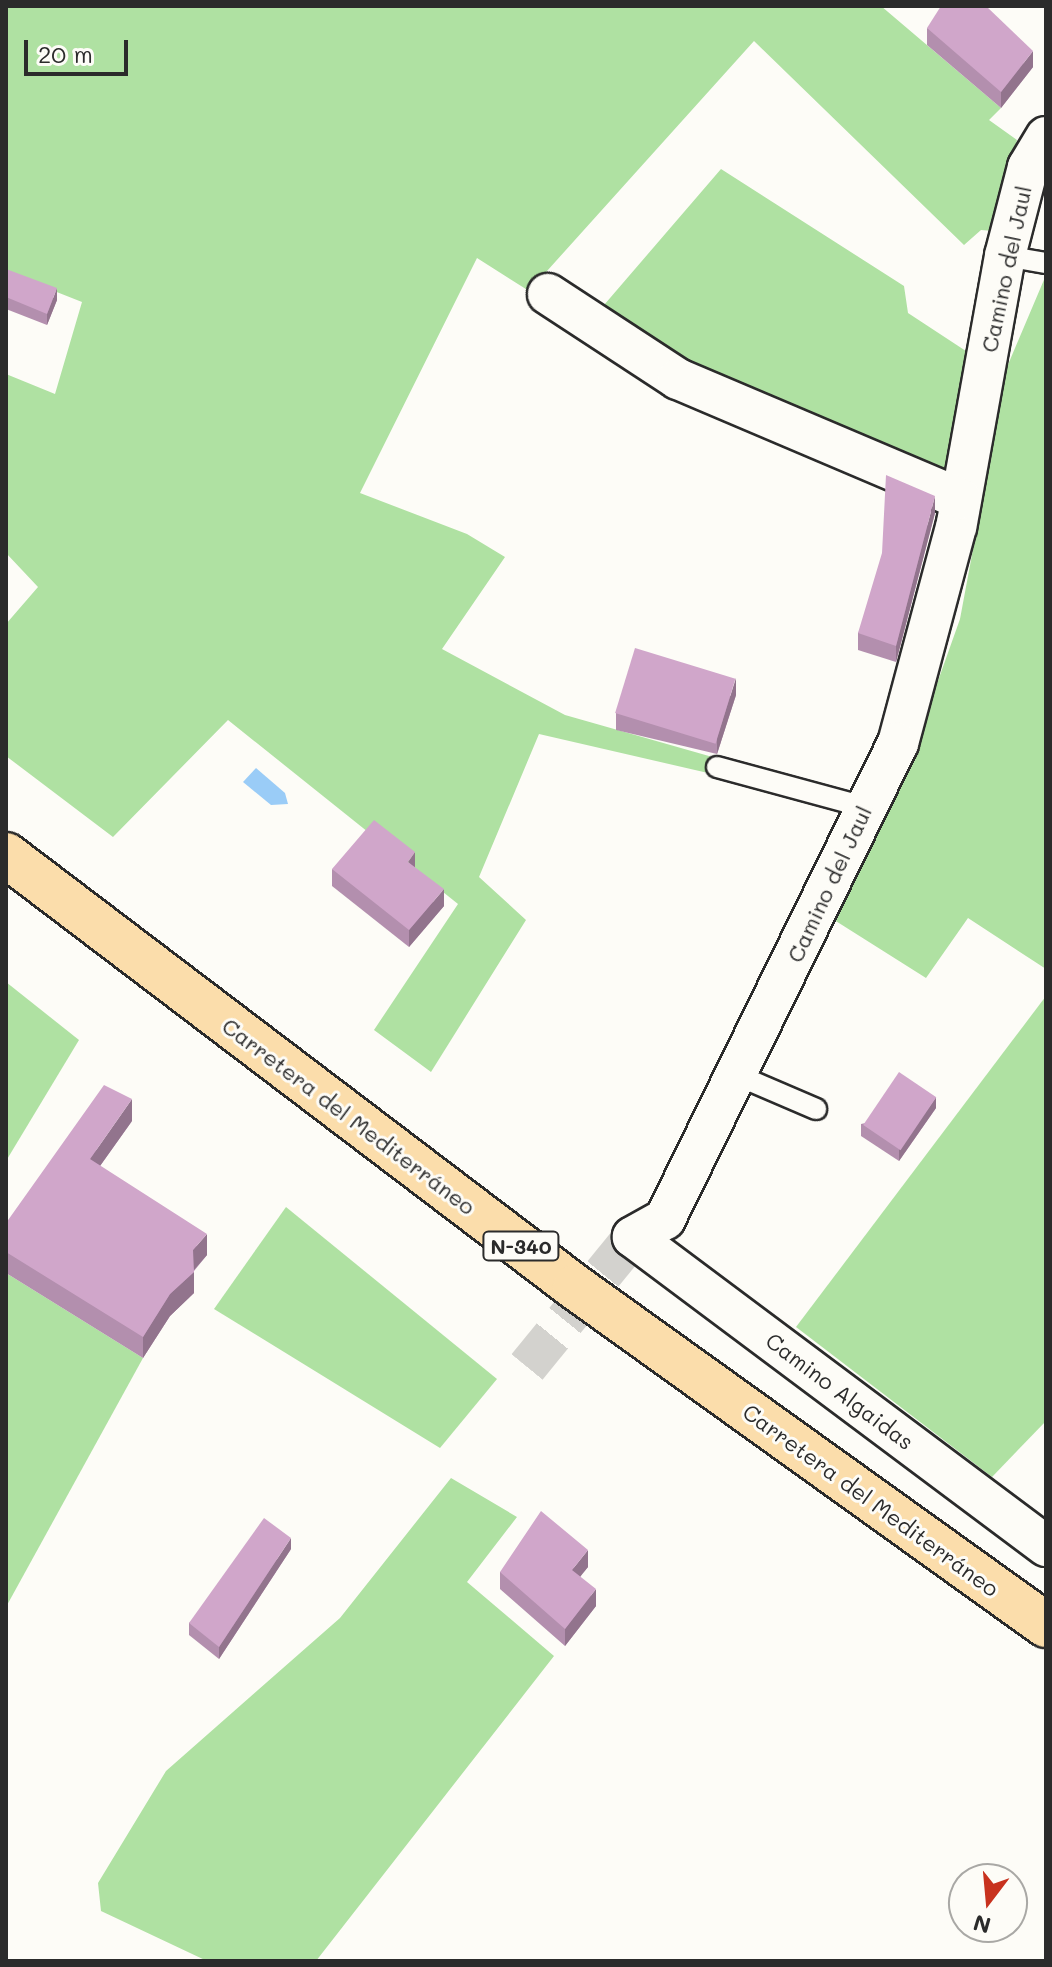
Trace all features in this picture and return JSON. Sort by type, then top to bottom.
[{"type":"highway","name":"Carretera del Mediterráneo","points":[[6,855],[575,1287],[1046,1625]]},
{"type":"street","name":"Camino del Jaul","points":[[633,1237],[665,1219],[739,1076],[864,807],[898,743],[961,499],[1005,256],[1028,167],[1046,137]]},
{"type":"street","points":[[548,294],[678,379],[961,499]]},
{"type":"street","name":"Camino Algaidas","points":[[633,1237],[1046,1546]]},
{"type":"lane","points":[[1005,256],[1046,263]]},
{"type":"lane","points":[[717,767],[864,807]]},
{"type":"lane","points":[[739,1076],[816,1109]]},
{"type":"green space","points":[[6,6],[881,6],[1001,108],[989,120],[1017,140],[994,231],[981,230],[964,245],[754,41],[529,291],[477,258],[360,493],[467,534],[505,557],[442,649],[565,715],[716,758],[708,773],[539,734],[479,877],[526,920],[431,1072],[374,1030],[458,904],[228,720],[113,837],[6,756],[6,624],[38,587],[6,553],[6,374],[55,394],[82,302],[6,272]]},
{"type":"green space","points":[[721,169],[904,286],[908,313],[975,357],[954,485],[690,372],[598,312]]},
{"type":"green space","points":[[1046,275],[1046,969],[968,918],[926,978],[831,918],[923,723],[960,619],[1007,367]]},
{"type":"green space","points":[[6,982],[79,1040],[6,1161]]},
{"type":"green space","points":[[1046,996],[1046,1421],[992,1477],[796,1327]]},
{"type":"green space","points":[[286,1207],[497,1379],[440,1448],[214,1309]]},
{"type":"green space","points":[[6,1273],[143,1358],[6,1607]]},
{"type":"green space","points":[[451,1478],[517,1517],[467,1582],[554,1656],[316,1961],[207,1961],[101,1911],[98,1883],[166,1771],[340,1618]]},
{"type":"water","points":[[256,768],[285,793],[288,804],[271,805],[243,782]]},
{"type":"building","points":[[941,6],[986,6],[1033,51],[1001,92],[927,28]]},
{"type":"building","points":[[6,269],[57,288],[47,314],[6,297]]},
{"type":"building","points":[[886,475],[935,496],[896,646],[858,633],[882,553]]},
{"type":"building","points":[[635,648],[735,679],[716,744],[615,713]]},
{"type":"building","points":[[374,820],[415,852],[408,862],[444,889],[409,930],[332,869]]},
{"type":"building","points":[[899,1072],[936,1097],[901,1150],[863,1125]]},
{"type":"building","points":[[104,1085],[132,1099],[90,1159],[207,1234],[193,1250],[194,1272],[170,1294],[143,1337],[6,1252],[6,1223]]},
{"type":"building","points":[[541,1511],[588,1550],[572,1570],[596,1589],[565,1629],[500,1572]]},
{"type":"building","points":[[264,1518],[291,1538],[219,1647],[189,1623]]},
{"type":"tunnel","points":[[527,1367],[633,1237]]}]
